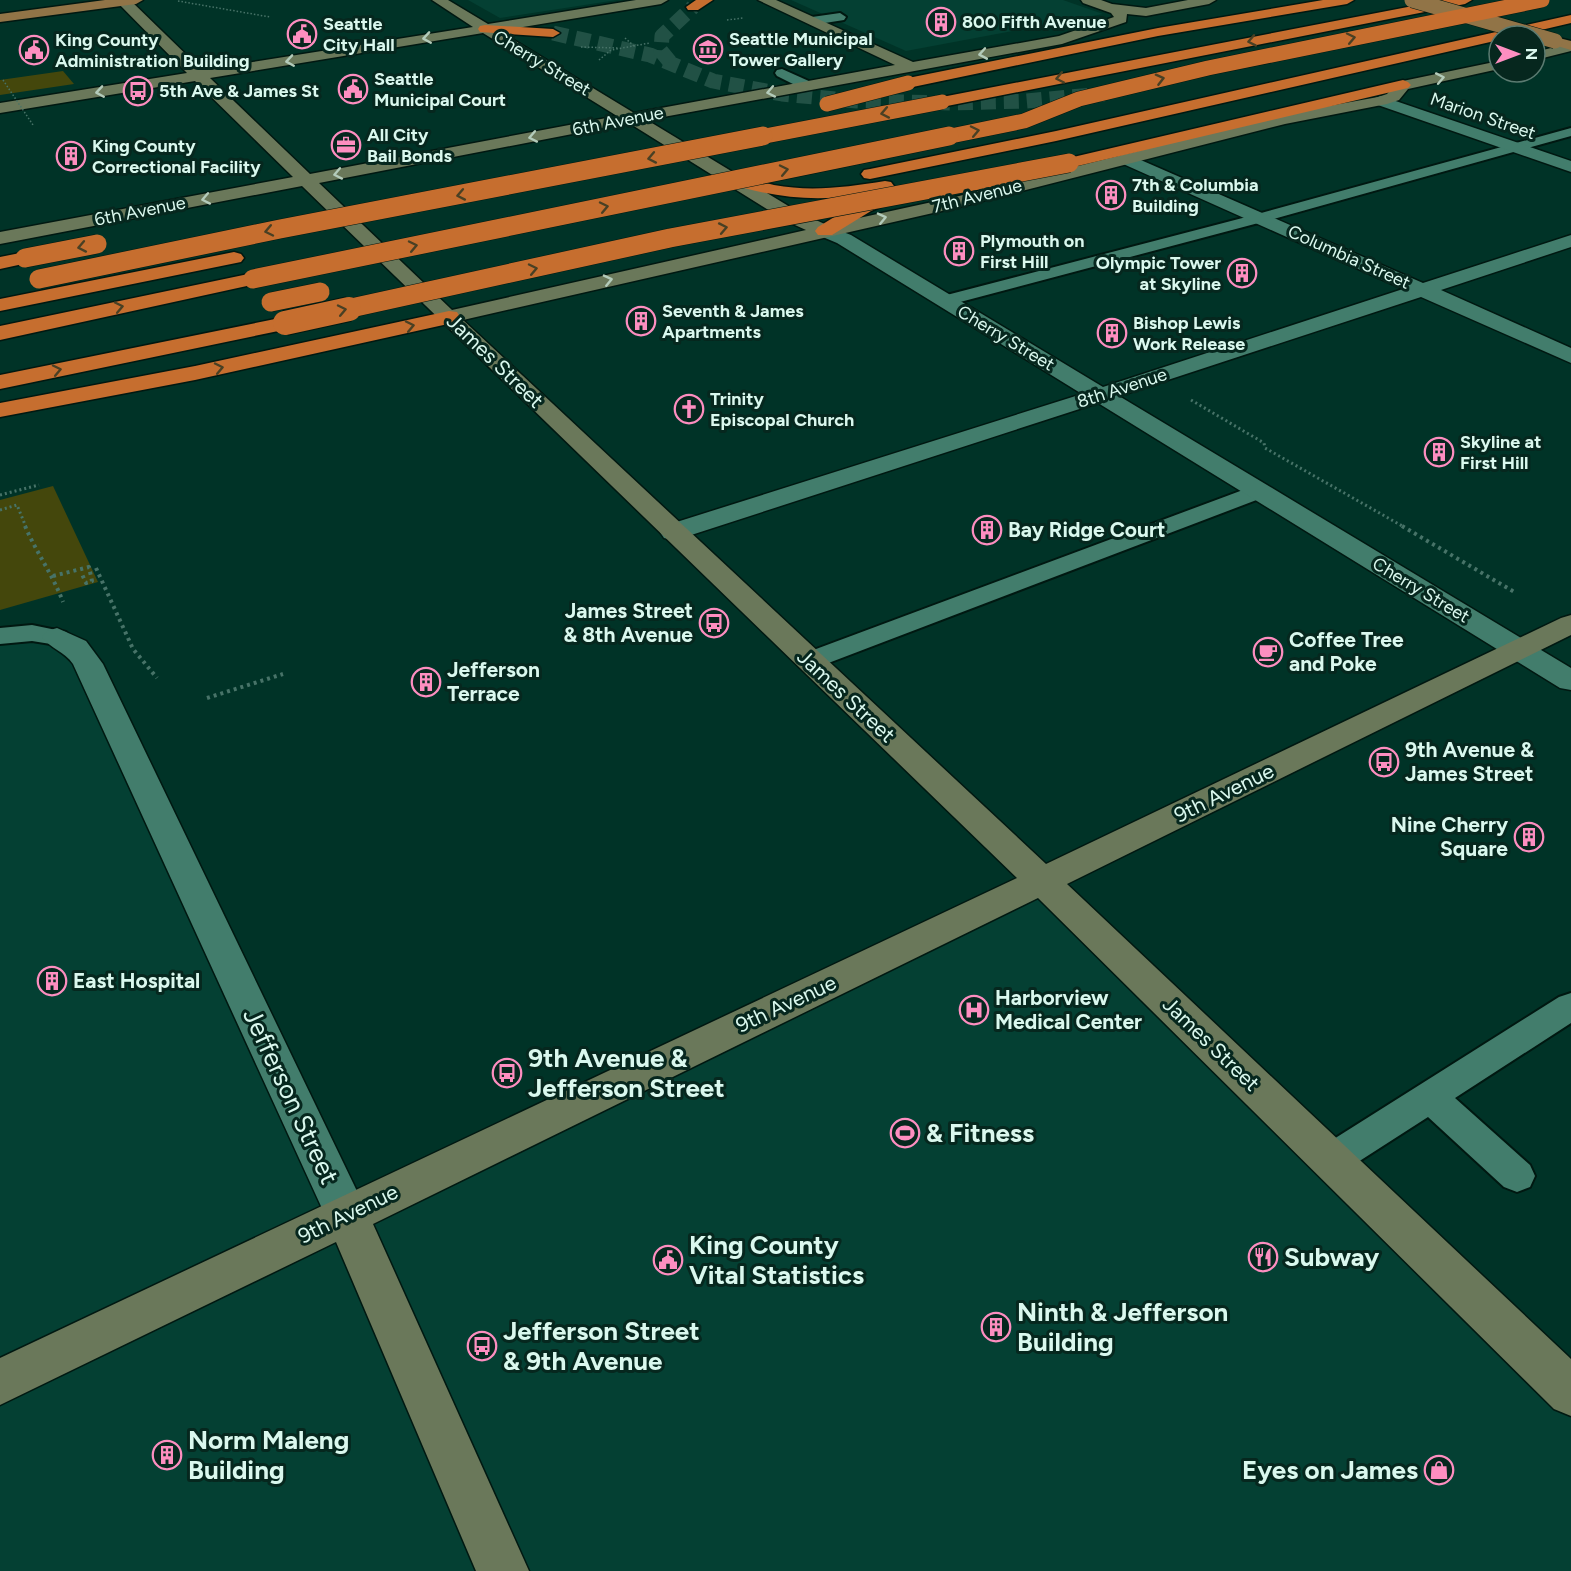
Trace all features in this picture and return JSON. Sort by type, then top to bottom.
[{"type":"highway","points":[[693,7],[706,0]]},
{"type":"highway","points":[[1062,40],[1278,0]]},
{"type":"highway","points":[[812,109],[1158,32],[1347,0]]},
{"type":"highway","points":[[0,287],[280,229],[1465,0]]},
{"type":"highway","points":[[1024,121],[1078,99],[1208,68],[1542,0]]},
{"type":"highway","points":[[915,86],[1326,16],[1433,6]]},
{"type":"highway","points":[[732,204],[1056,135],[1571,9]]},
{"type":"highway","points":[[0,333],[1024,121],[1571,19]]},
{"type":"highway","points":[[485,29],[553,33]]},
{"type":"highway","points":[[1547,36],[1571,31]]},
{"type":"highway","points":[[734,179],[765,190],[796,195],[846,194],[962,172],[1242,110],[1487,51]]},
{"type":"highway","points":[[842,140],[1127,83]]},
{"type":"highway","points":[[0,382],[285,323],[699,232],[1015,175],[1403,85]]},
{"type":"highway","points":[[432,182],[779,116]]},
{"type":"highway","points":[[681,170],[738,160]]},
{"type":"highway","points":[[825,231],[864,207],[906,189],[962,172]]},
{"type":"highway","points":[[304,206],[351,197]]},
{"type":"highway","points":[[337,238],[383,229]]},
{"type":"highway","points":[[0,263],[118,240]]},
{"type":"highway","points":[[0,307],[257,254]]},
{"type":"highway","points":[[375,280],[421,270]]},
{"type":"highway","points":[[248,307],[340,288]]},
{"type":"highway","points":[[0,410],[195,373],[449,317]]},
{"type":"main road","name":"Cherry Street","points":[[439,0],[793,217],[825,231]]},
{"type":"main road","points":[[0,108],[661,0]]},
{"type":"main road","points":[[765,0],[809,28],[832,30],[912,67]]},
{"type":"main road","points":[[1088,0],[1111,8],[1146,12],[1209,0]]},
{"type":"main road","points":[[1412,0],[1571,46]]},
{"type":"main road","points":[[0,18],[127,1]]},
{"type":"main road","name":"James Street","points":[[127,1],[199,76],[305,180],[1042,881],[1571,1391]]},
{"type":"main road","name":"6th Avenue","points":[[0,238],[807,85],[1062,40],[1120,20],[1120,14],[1111,8]]},
{"type":"main road","points":[[1547,53],[1571,46]]},
{"type":"main road","name":"7th Avenue","points":[[449,317],[955,202],[1285,119],[1381,101],[1394,97],[1403,85],[1487,68]]},
{"type":"main road","name":"9th Avenue","points":[[0,1382],[1571,624]]},
{"type":"main road","name":"Jefferson Street","points":[[346,1214],[504,1571]]},
{"type":"street","name":"Marion Street","points":[[1381,101],[1571,167]]},
{"type":"street","name":"Columbia Street","points":[[1127,159],[1571,356]]},
{"type":"street","name":"Cherry Street","points":[[825,231],[844,239],[1571,681]]},
{"type":"street","name":"8th Avenue","points":[[673,532],[1571,241]]},
{"type":"street","name":"Jefferson Street","points":[[57,637],[76,647],[88,664],[346,1214]]},
{"type":"lane","points":[[809,28],[840,17]]},
{"type":"lane","points":[[782,73],[807,85]]},
{"type":"lane","points":[[945,301],[1260,218],[1571,132]]},
{"type":"lane","points":[[1465,161],[1490,171]]},
{"type":"lane","points":[[809,661],[1259,491]]},
{"type":"lane","points":[[0,636],[32,633],[57,637]]},
{"type":"lane","points":[[1331,1160],[1571,1006]]},
{"type":"lane","points":[[1430,1097],[1517,1176]]},
{"type":"path","points":[[178,1],[270,17]]},
{"type":"path","points":[[607,65],[598,59],[611,51],[650,43]]},
{"type":"path","points":[[574,44],[581,48],[621,48]]},
{"type":"path","points":[[3,80],[33,124]]},
{"type":"path","points":[[1189,399],[1264,442],[1265,448],[1516,593]]},
{"type":"path","points":[[0,495],[39,485]]},
{"type":"path","points":[[0,510],[17,505],[35,550],[53,577],[63,602]]},
{"type":"path","points":[[53,577],[89,567],[92,581],[86,583],[81,572]]},
{"type":"path","points":[[96,568],[134,649],[156,678]]},
{"type":"path","points":[[207,698],[283,674]]},
{"type":"shaded area","points":[[468,0],[617,0],[500,18]]},
{"type":"shaded area","name":"800 Fifth Avenue","points":[[791,0],[1063,0],[1103,14],[906,51]]},
{"type":"shaded area","points":[[63,71],[74,84],[0,95],[0,80]]},
{"type":"shaded area","points":[[53,486],[98,582],[0,610],[0,500]]},
{"type":"shaded area","name":"Harborview Medical Center","points":[[0,636],[67,641],[346,1214],[1042,881],[1571,1392],[1571,1571],[0,1571]]},
{"type":"tunnel","points":[[670,62],[661,51],[662,36],[693,7]]},
{"type":"tunnel","points":[[553,33],[650,55],[713,81],[782,94],[857,101],[953,103],[1026,101],[1104,94]]},
{"type":"place","name":"800 Fifth Avenue","points":[[941,22]]},
{"type":"place","name":"Seattle City Hall","points":[[302,34]]},
{"type":"place","name":"Seattle Municipal Tower Gallery","points":[[708,49]]},
{"type":"place","name":"King County Administration Building","points":[[34,50]]},
{"type":"place","name":"Seattle Municipal Court","points":[[353,89]]},
{"type":"place","name":"5th Ave & James St","points":[[138,91]]},
{"type":"place","name":"All City Bail Bonds","points":[[346,145]]},
{"type":"place","name":"King County Correctional Facility","points":[[71,156]]},
{"type":"place","name":"7th & Columbia Building","points":[[1111,195]]},
{"type":"place","name":"Plymouth on First Hill","points":[[959,251]]},
{"type":"place","name":"Olympic Tower at Skyline","points":[[1242,273]]},
{"type":"place","name":"Seventh & James Apartments","points":[[641,321]]},
{"type":"place","name":"Bishop Lewis Work Release","points":[[1112,333]]},
{"type":"place","name":"Trinity Episcopal Church","points":[[689,409]]},
{"type":"place","name":"Skyline at First Hill","points":[[1439,452]]},
{"type":"place","name":"Bay Ridge Court","points":[[987,530]]},
{"type":"place","name":"James Street & 8th Avenue","points":[[714,623]]},
{"type":"place","name":"Coffee Tree and Poke","points":[[1268,652]]},
{"type":"place","name":"Jefferson Terrace","points":[[426,682]]},
{"type":"place","name":"9th Avenue & James Street","points":[[1384,762]]},
{"type":"place","name":"Nine Cherry Square","points":[[1529,837]]},
{"type":"place","name":"East Hospital","points":[[52,981]]},
{"type":"place","name":"Harborview Medical Center","points":[[974,1010]]},
{"type":"place","name":"9th Avenue & Jefferson Street","points":[[507,1073]]},
{"type":"place","name":"& Fitness","points":[[905,1133]]},
{"type":"place","name":"Subway","points":[[1263,1257]]},
{"type":"place","name":"King County Vital Statistics","points":[[668,1260]]},
{"type":"place","name":"Ninth & Jefferson Building","points":[[996,1327]]},
{"type":"place","name":"Jefferson Street & 9th Avenue","points":[[482,1346]]},
{"type":"place","name":"Norm Maleng Building","points":[[167,1455]]},
{"type":"place","name":"Eyes on James","points":[[1439,1470]]}]
